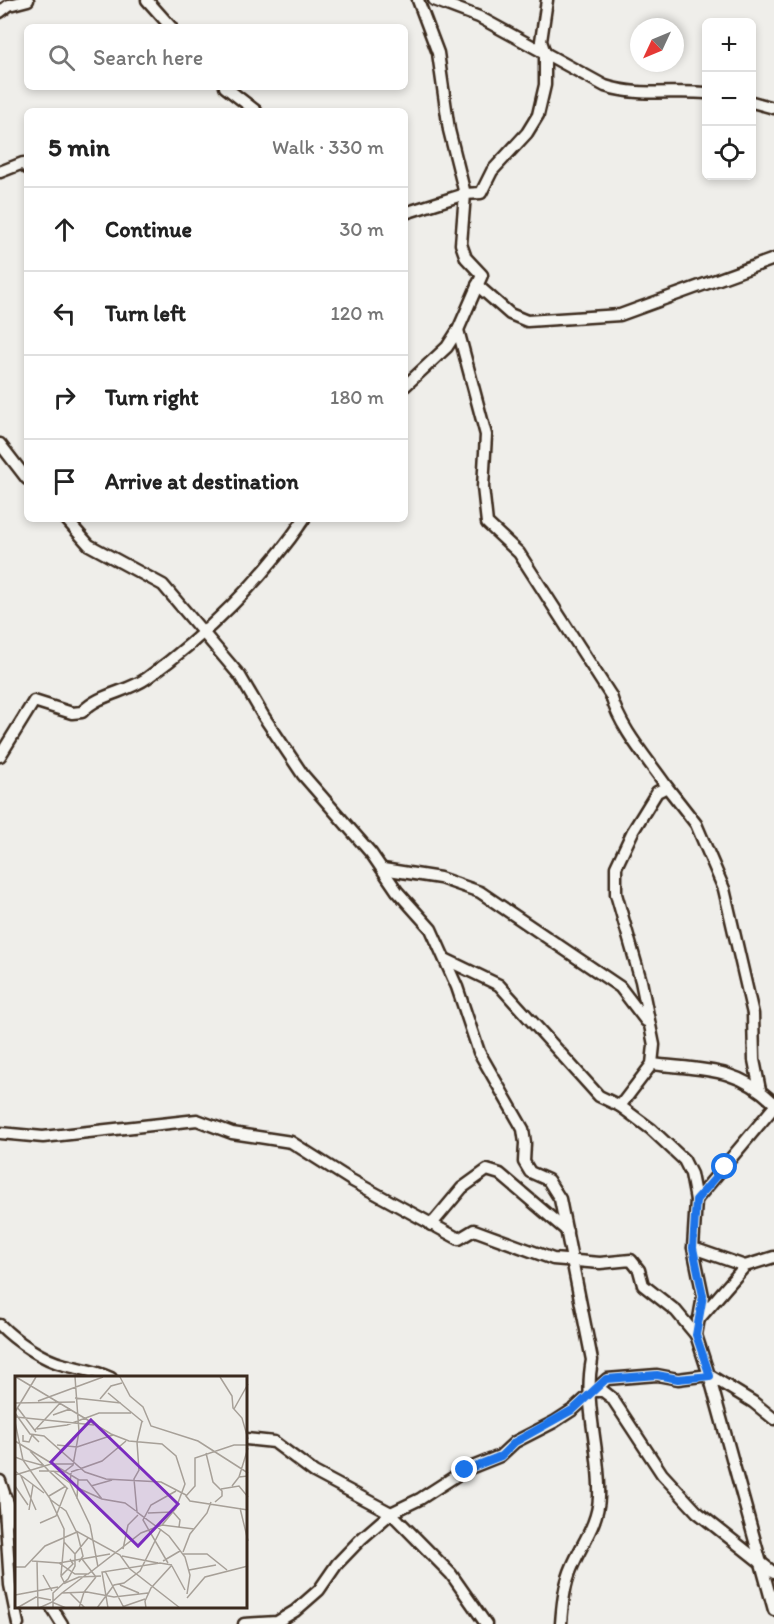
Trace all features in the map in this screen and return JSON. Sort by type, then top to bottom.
[{"type":"street","points":[[0,12],[28,0]]},
{"type":"street","points":[[147,0],[168,24]]},
{"type":"street","points":[[408,383],[447,347],[458,330],[482,275],[466,258],[461,244],[465,194],[449,130],[438,53],[418,0]]},
{"type":"street","points":[[434,0],[479,16],[606,86],[622,92],[702,93]]},
{"type":"street","points":[[408,212],[465,194],[481,193],[492,171],[527,133],[538,115],[544,85],[545,53],[541,41],[547,0]]},
{"type":"street","points":[[229,90],[252,108]]},
{"type":"street","points":[[756,103],[774,108]]},
{"type":"street","points":[[0,172],[24,164]]},
{"type":"street","points":[[477,285],[510,314],[527,321],[620,315],[774,259]]},
{"type":"street","points":[[458,330],[486,435],[483,487],[487,523],[519,553],[611,696],[626,729],[696,824],[724,889],[753,1014],[754,1060],[760,1090]]},
{"type":"street","points":[[0,444],[24,475]]},
{"type":"street","points":[[69,522],[89,545],[162,585],[240,676],[303,775],[383,869],[397,891],[431,929],[479,1052],[523,1129],[524,1162],[530,1172],[548,1180],[560,1199],[592,1360],[589,1377],[590,1409],[599,1497],[596,1519],[568,1577],[561,1624]]},
{"type":"street","points":[[0,756],[34,701],[72,713],[82,712],[92,702],[140,684],[167,664],[261,574],[302,522]]},
{"type":"street","points":[[620,1106],[652,1064],[654,1045],[640,981],[616,894],[616,867],[633,831],[657,792],[667,787]]},
{"type":"street","points":[[383,869],[440,878],[480,892],[621,987],[648,1024]]},
{"type":"street","points":[[445,960],[499,985],[599,1096],[620,1106],[651,1129],[684,1160],[692,1174],[696,1200],[693,1248],[703,1296],[696,1335]]},
{"type":"street","points":[[652,1064],[734,1074],[760,1090],[774,1105],[696,1200]]},
{"type":"street","points":[[0,1133],[43,1137],[197,1120],[232,1133],[291,1143],[459,1239],[474,1230],[490,1233],[553,1259],[574,1262],[630,1260],[639,1270],[643,1285],[676,1311],[696,1335],[710,1376],[774,1610]]},
{"type":"street","points":[[431,1225],[462,1188],[487,1170],[500,1174],[567,1231]]},
{"type":"street","points":[[693,1248],[745,1266]]},
{"type":"street","points":[[697,1321],[745,1266],[774,1257]]},
{"type":"street","points":[[0,1325],[27,1348],[63,1365],[87,1368],[106,1376]]},
{"type":"street","points":[[244,1624],[277,1623],[319,1590],[337,1564],[391,1513],[420,1499],[465,1470],[501,1456],[515,1442],[574,1409],[606,1379],[657,1375],[678,1379],[710,1376],[753,1402],[774,1419]]},
{"type":"street","points":[[591,1391],[603,1391],[612,1398],[662,1474],[697,1512],[760,1560],[774,1574]]},
{"type":"street","points":[[248,1439],[274,1442],[315,1472],[391,1513],[451,1574],[486,1624]]},
{"type":"street","points":[[0,1481],[15,1520]]},
{"type":"street","points":[[4,1493],[10,1586],[18,1624]]},
{"type":"street","points":[[53,1609],[62,1624]]},
{"type":"route","points":[[465,1470],[501,1456],[515,1442],[554,1422],[574,1409],[606,1379],[657,1375],[678,1379],[710,1376],[696,1335],[703,1296],[693,1248],[696,1200],[725,1167]]}]
